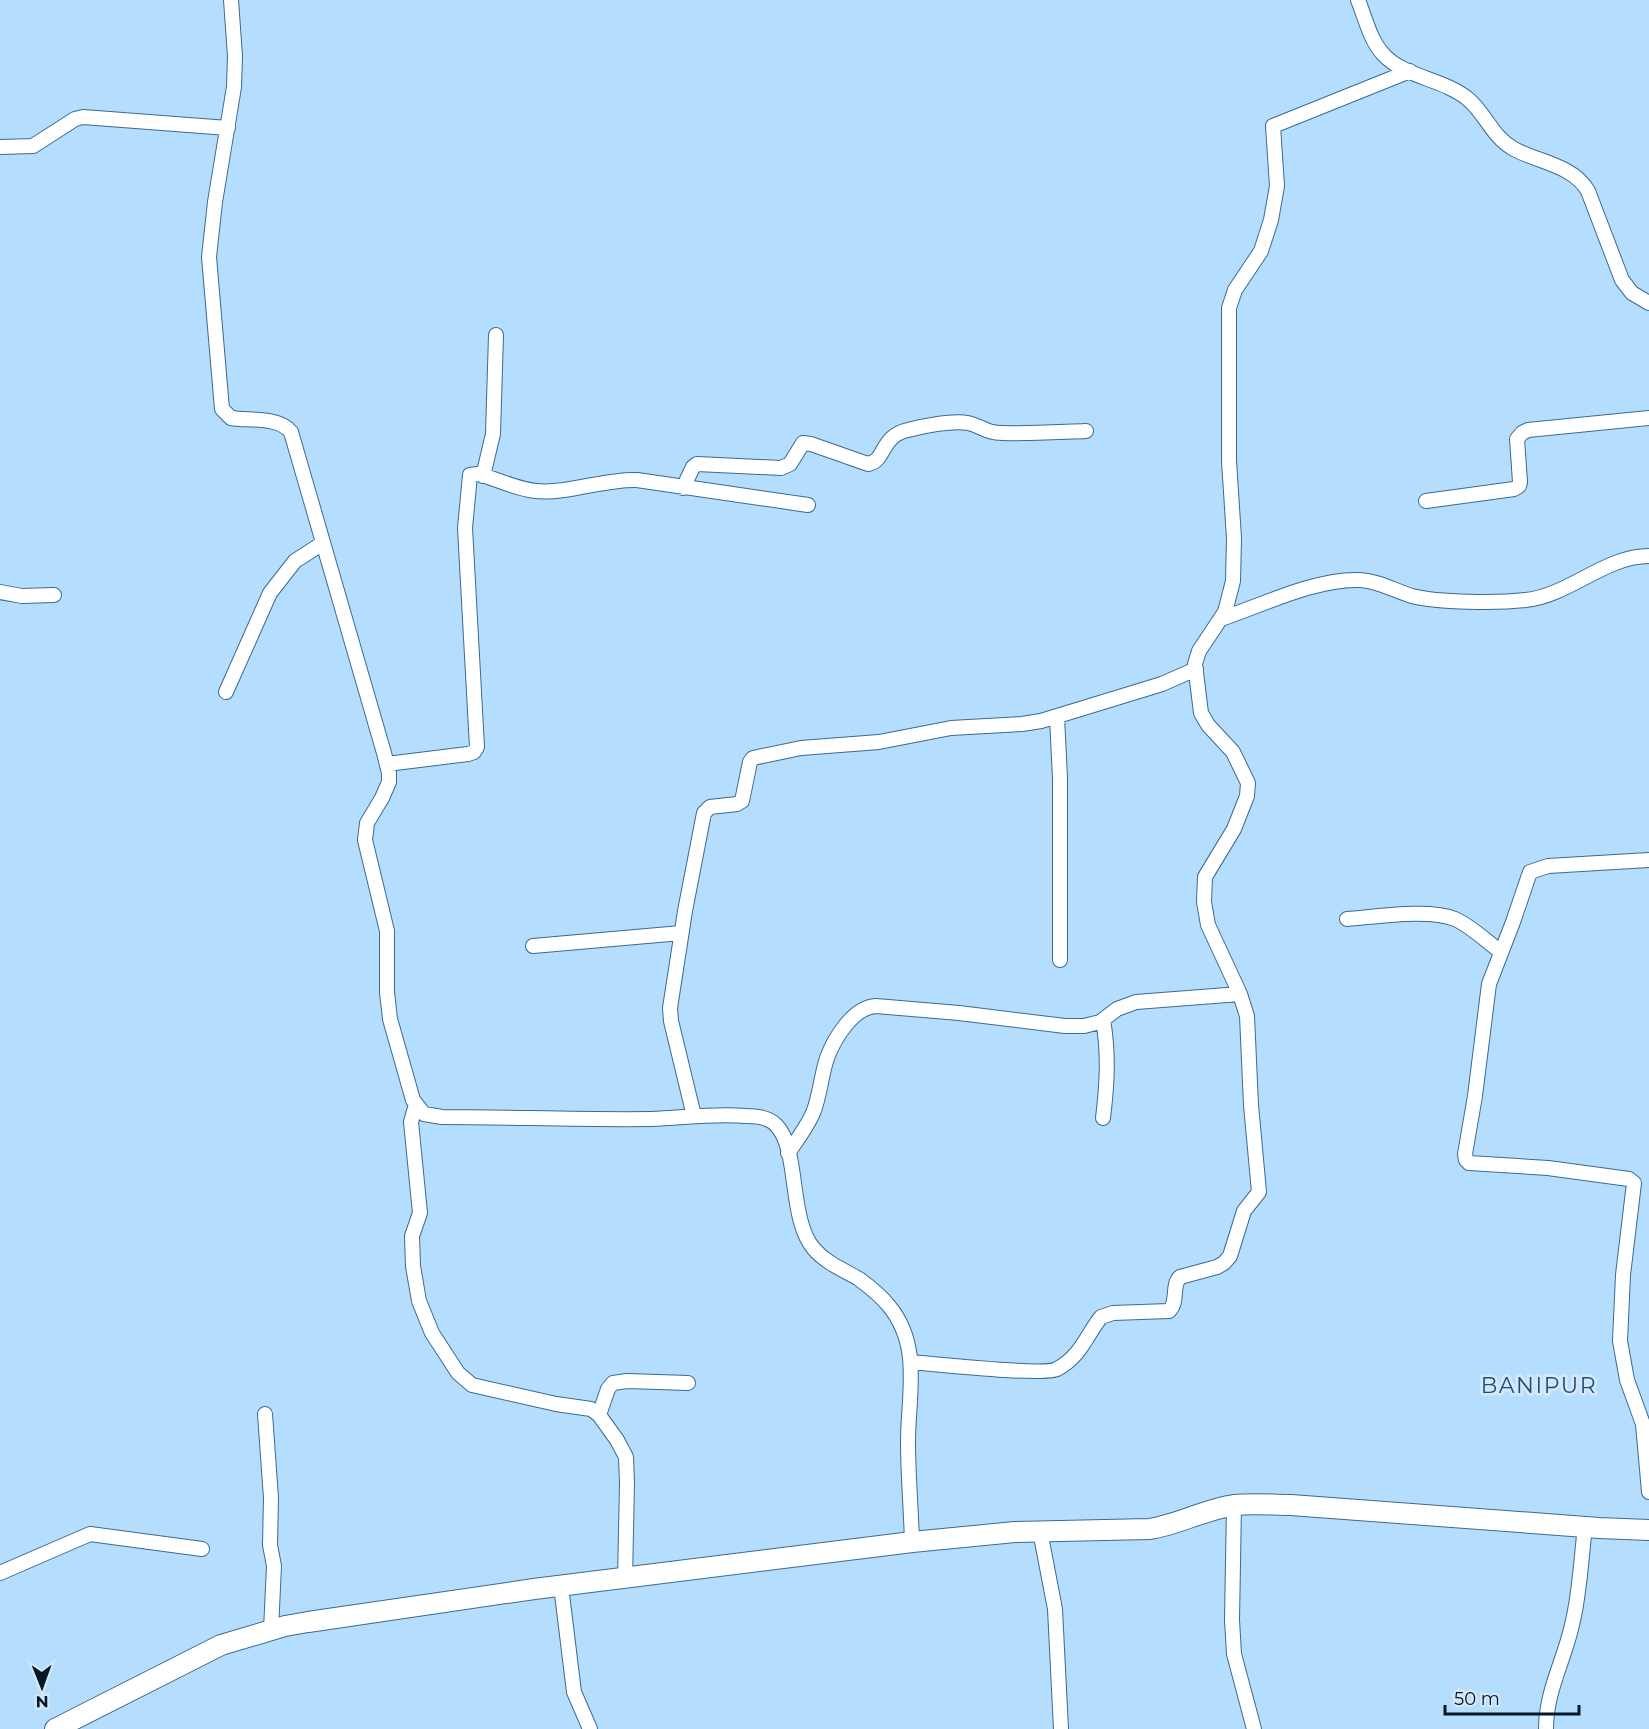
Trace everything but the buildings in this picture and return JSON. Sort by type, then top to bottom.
[{"type":"street","points":[[231,0],[235,71],[209,256],[222,410],[231,418],[278,423],[287,427],[291,432],[387,764],[389,773],[387,789],[367,823],[365,840],[387,931],[387,992],[390,1019],[416,1104],[424,1114],[442,1117],[654,1119],[746,1115],[770,1120],[780,1131],[788,1153],[796,1199],[808,1240],[824,1258],[873,1289],[891,1309],[907,1338],[911,1362],[908,1448],[912,1542]]},
{"type":"street","points":[[1358,0],[1381,53],[1389,60],[1465,97],[1497,136],[1509,146],[1581,179],[1588,191],[1622,280],[1632,293],[1649,303]]},
{"type":"street","points":[[911,1362],[1056,1370],[1081,1349],[1101,1317],[1113,1313],[1169,1311],[1173,1307],[1176,1281],[1180,1277],[1224,1263],[1230,1256],[1244,1211],[1259,1192],[1251,1106],[1247,1016],[1240,994],[1208,925],[1204,902],[1204,882],[1234,829],[1247,796],[1248,783],[1231,748],[1208,725],[1201,713],[1196,669],[1199,651],[1221,619],[1232,591],[1229,308],[1235,290],[1261,251],[1271,220],[1277,186],[1273,126],[1410,71]]},
{"type":"street","points":[[0,147],[33,146],[75,119],[83,117],[228,128]]},
{"type":"street","points":[[483,476],[493,434],[496,335]]},
{"type":"street","points":[[1426,501],[1514,489],[1519,486],[1517,439],[1528,430],[1649,418]]},
{"type":"street","points":[[683,488],[693,467],[697,464],[781,468],[790,464],[803,443],[868,464],[878,459],[890,438],[901,431],[910,429],[968,423],[989,433],[1086,431]]},
{"type":"street","points":[[387,764],[460,756],[476,749],[478,741],[466,510],[470,475],[483,476],[535,490],[549,491],[625,480],[808,505]]},
{"type":"street","points":[[226,692],[270,593],[295,561],[323,543]]},
{"type":"street","points":[[1221,619],[1324,583],[1343,580],[1377,582],[1419,597],[1513,602],[1530,600],[1563,589],[1624,558],[1649,556]]},
{"type":"street","points":[[0,592],[22,596],[54,595]]},
{"type":"street","points":[[694,1116],[670,1015],[681,933],[704,813],[710,807],[737,804],[742,801],[750,762],[753,758],[801,748],[879,742],[951,728],[1022,724],[1057,717],[1162,684],[1196,669]]},
{"type":"street","points":[[1057,717],[1060,778],[1060,960]]},
{"type":"street","points":[[1649,860],[1532,869],[1489,984],[1466,1160],[1469,1164],[1548,1168],[1629,1179],[1634,1183],[1623,1275],[1620,1341],[1627,1380],[1645,1413],[1649,1492]]},
{"type":"street","points":[[1347,919],[1420,914],[1442,916],[1460,922],[1501,952]]},
{"type":"street","points":[[532,946],[681,933]]},
{"type":"street","points":[[788,1153],[814,1112],[826,1060],[834,1044],[857,1013],[866,1007],[959,1013],[1065,1026],[1089,1025],[1136,1002],[1240,994]]},
{"type":"street","points":[[1102,1118],[1107,1073],[1103,1020]]},
{"type":"street","points":[[416,1104],[411,1122],[420,1213],[412,1236],[413,1266],[419,1301],[436,1341],[458,1373],[472,1385],[556,1404],[591,1409],[599,1414],[626,1457],[625,1579]]},
{"type":"street","points":[[599,1414],[608,1389],[613,1383],[627,1381],[688,1383]]},
{"type":"street","points":[[265,1414],[270,1474],[270,1551],[274,1566],[271,1630]]},
{"type":"street","points":[[55,1729],[221,1645],[271,1630],[376,1611],[912,1542],[1040,1531],[1149,1529],[1167,1526],[1234,1505],[1291,1506],[1649,1530]]},
{"type":"street","points":[[1234,1505],[1232,1620],[1234,1654],[1254,1729]]},
{"type":"street","points":[[1546,1729],[1551,1687],[1573,1623],[1585,1527]]},
{"type":"street","points":[[1040,1531],[1055,1609],[1061,1729]]},
{"type":"street","points":[[0,1573],[90,1534],[202,1549]]},
{"type":"street","points":[[561,1586],[574,1692],[590,1729]]},
{"type":"district","name":"BANIPUR","points":[[1539,1385]]}]
